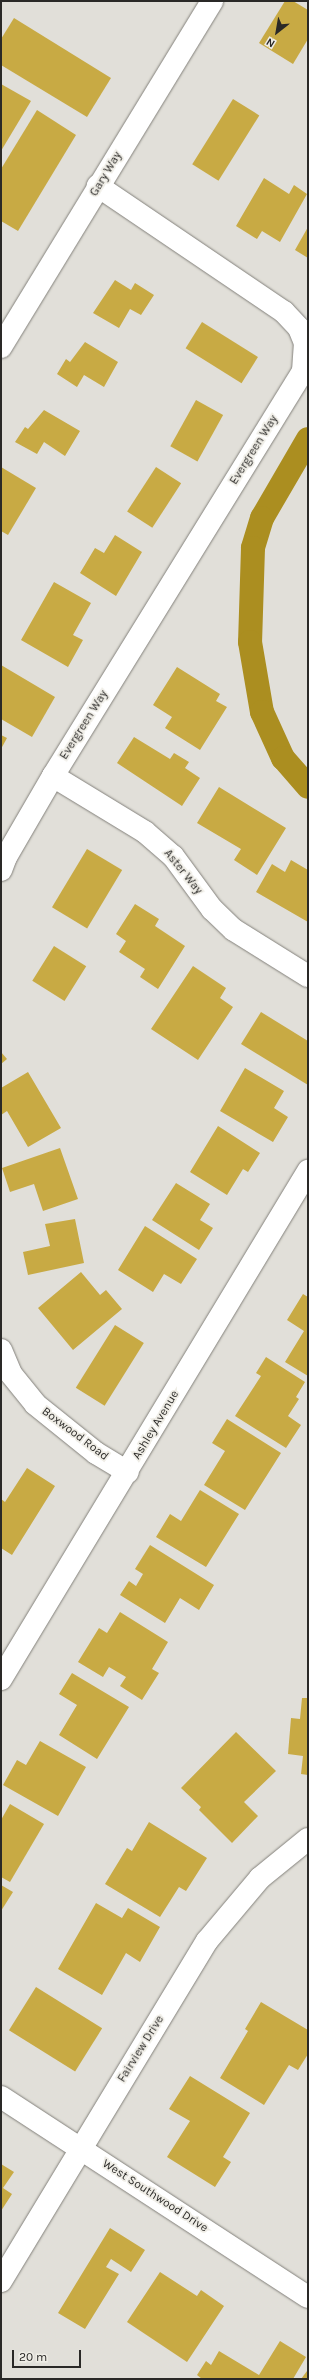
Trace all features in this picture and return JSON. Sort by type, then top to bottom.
[{"type":"street","name":"Gary Way","points":[[1,347],[212,1]]},
{"type":"street","name":"Evergreen Way","points":[[1,870],[6,857],[53,776],[303,371],[305,343],[299,328],[284,312],[98,186]]},
{"type":"street","name":"Aster Way","points":[[53,776],[145,832],[173,856],[212,909],[234,930],[308,976]]},
{"type":"street","name":"Ashley Avenue","points":[[1,1679],[128,1472],[308,1171]]},
{"type":"street","name":"Boxwood Road","points":[[1,1350],[11,1374],[35,1404],[96,1453],[128,1472]]},
{"type":"street","name":"Fairview Drive","points":[[1,2281],[63,2182],[81,2147],[207,1941],[260,1878],[308,1839]]},
{"type":"street","name":"West Southwood Drive","points":[[1,2097],[81,2147],[308,2297]]},
{"type":"building","points":[[285,1],[293,1],[308,10],[308,39],[293,64],[259,43]]},
{"type":"building","points":[[14,18],[111,78],[87,117],[1,65],[1,39]]},
{"type":"building","points":[[1,84],[31,101],[1,151]]},
{"type":"building","points":[[233,99],[259,115],[218,181],[192,164]]},
{"type":"building","points":[[37,110],[76,135],[18,231],[1,221],[1,169]]},
{"type":"building","points":[[264,178],[289,194],[294,185],[307,194],[280,242],[262,231],[257,239],[236,226]]},
{"type":"building","points":[[308,227],[308,258],[295,250]]},
{"type":"building","points":[[115,280],[131,290],[135,283],[154,295],[141,315],[130,309],[119,328],[93,313]]},
{"type":"building","points":[[202,322],[258,357],[242,383],[186,348]]},
{"type":"building","points":[[85,342],[118,362],[104,387],[84,375],[77,387],[57,374],[66,359],[70,362]]},
{"type":"building","points":[[196,400],[223,415],[197,461],[170,446]]},
{"type":"building","points":[[44,410],[80,431],[65,456],[44,442],[37,454],[15,442],[25,427],[28,429]]},
{"type":"building","points":[[1,467],[36,488],[8,535],[1,531]]},
{"type":"building","points":[[156,467],[181,483],[152,528],[127,511]]},
{"type":"building","points":[[115,535],[142,552],[116,596],[80,573],[95,548],[104,553]]},
{"type":"building","points":[[54,582],[91,603],[73,635],[83,640],[68,667],[21,640]]},
{"type":"building","points":[[1,665],[55,697],[32,737],[1,719]]},
{"type":"building","points":[[177,667],[220,694],[216,701],[227,707],[200,750],[165,728],[172,717],[153,705]]},
{"type":"building","points":[[1,735],[7,738],[1,749]]},
{"type":"building","points":[[134,737],[170,759],[174,753],[189,762],[185,768],[200,778],[182,806],[117,763]]},
{"type":"building","points":[[219,787],[286,828],[257,875],[234,860],[241,849],[197,823]]},
{"type":"building","points":[[87,849],[122,870],[87,928],[52,907]]},
{"type":"building","points":[[291,860],[308,870],[308,922],[256,892],[272,864],[285,872]]},
{"type":"building","points":[[135,904],[159,919],[155,926],[185,946],[158,989],[140,977],[145,969],[119,952],[126,941],[116,934]]},
{"type":"building","points":[[54,946],[86,966],[64,1001],[32,981]]},
{"type":"building","points":[[193,966],[226,988],[220,998],[233,1007],[198,1060],[151,1029]]},
{"type":"building","points":[[261,1012],[308,1041],[308,1085],[241,1044]]},
{"type":"building","points":[[1,1052],[7,1059],[1,1064]]},
{"type":"building","points":[[245,1068],[284,1091],[274,1108],[288,1117],[273,1142],[220,1111]]},
{"type":"building","points":[[28,1072],[61,1128],[28,1147],[7,1111],[1,1115],[1,1088]]},
{"type":"building","points":[[218,1126],[260,1153],[248,1172],[243,1169],[227,1195],[190,1172]]},
{"type":"building","points":[[60,1148],[78,1199],[43,1211],[34,1184],[10,1192],[2,1168]]},
{"type":"building","points":[[176,1183],[210,1204],[200,1220],[213,1228],[199,1250],[152,1220]]},
{"type":"building","points":[[75,1219],[84,1263],[28,1275],[23,1252],[50,1246],[45,1224]]},
{"type":"building","points":[[145,1226],[197,1259],[181,1284],[164,1274],[153,1292],[118,1270]]},
{"type":"building","points":[[81,1272],[100,1295],[106,1290],[122,1309],[73,1350],[38,1308]]},
{"type":"building","points":[[303,1294],[308,1297],[308,1376],[285,1362],[304,1331],[287,1320]]},
{"type":"building","points":[[115,1325],[144,1343],[105,1406],[76,1388]]},
{"type":"building","points":[[266,1357],[305,1382],[296,1397],[299,1399],[288,1416],[301,1425],[286,1448],[235,1416],[261,1376],[256,1373]]},
{"type":"building","points":[[227,1419],[281,1453],[245,1510],[204,1485],[225,1451],[212,1443]]},
{"type":"building","points":[[27,1468],[55,1486],[12,1555],[1,1548],[1,1499],[5,1502]]},
{"type":"building","points":[[200,1490],[239,1514],[206,1567],[156,1537],[170,1514],[181,1521]]},
{"type":"building","points":[[150,1545],[214,1585],[199,1610],[180,1598],[165,1623],[120,1595],[129,1581],[136,1586],[143,1574],[135,1569]]},
{"type":"building","points":[[120,1612],[168,1642],[152,1669],[159,1673],[142,1700],[120,1686],[126,1677],[109,1667],[103,1677],[78,1662],[99,1628],[107,1633]]},
{"type":"building","points":[[72,1673],[129,1707],[97,1759],[59,1735],[77,1705],[59,1694]]},
{"type":"building","points":[[302,1698],[308,1698],[308,1775],[301,1774],[303,1756],[288,1754],[291,1718],[300,1719]]},
{"type":"building","points":[[236,1732],[276,1771],[244,1802],[258,1816],[232,1843],[199,1810],[201,1807],[181,1788]]},
{"type":"building","points":[[40,1741],[86,1767],[58,1816],[3,1785],[17,1760],[26,1765]]},
{"type":"building","points":[[10,1804],[44,1824],[10,1882],[1,1877],[1,1820]]},
{"type":"building","points":[[149,1822],[207,1858],[186,1891],[179,1887],[160,1917],[105,1884],[127,1848],[132,1851]]},
{"type":"building","points":[[1,1885],[13,1892],[1,1911]]},
{"type":"building","points":[[96,1903],[122,1918],[128,1908],[160,1927],[140,1962],[126,1953],[102,1995],[58,1969]]},
{"type":"building","points":[[36,1987],[102,2028],[75,2072],[9,2030]]},
{"type":"building","points":[[261,2002],[308,2030],[308,2054],[298,2070],[289,2065],[264,2105],[220,2078],[248,2031],[245,2029]]},
{"type":"building","points":[[190,2076],[250,2113],[223,2157],[231,2162],[215,2187],[167,2157],[190,2121],[169,2109]]},
{"type":"building","points":[[1,2164],[14,2172],[3,2188],[12,2194],[1,2211]]},
{"type":"building","points":[[110,2228],[145,2250],[131,2272],[111,2259],[106,2267],[119,2274],[85,2329],[58,2313]]},
{"type":"building","points":[[160,2272],[197,2296],[201,2290],[224,2306],[187,2362],[127,2322]]},
{"type":"building","points":[[280,2341],[306,2357],[293,2379],[202,2379],[197,2375],[206,2361],[211,2365],[219,2351],[259,2375]]},
{"type":"building","points":[[307,2371],[308,2379],[301,2379]]},
{"type":"waterway","points":[[308,439],[262,518],[253,548],[250,642],[262,712],[283,758],[308,787]]}]
